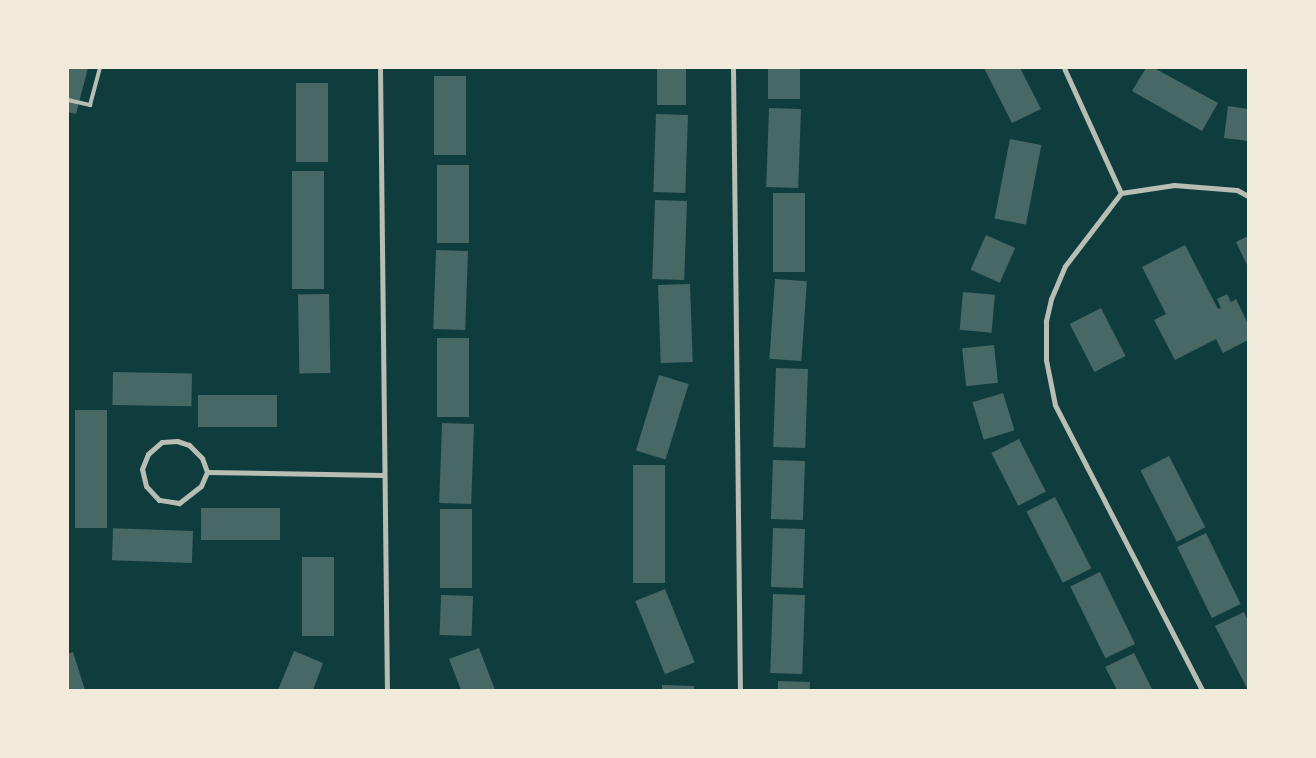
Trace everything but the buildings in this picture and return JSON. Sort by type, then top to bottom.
[{"type":"street","points":[[380,68],[383,476],[387,690]]},
{"type":"street","points":[[733,68],[740,690]]},
{"type":"street","points":[[1064,68],[1121,193]]},
{"type":"street","points":[[1202,690],[1055,405],[1046,360],[1049,306],[1065,266],[1121,193],[1174,186],[1236,190],[1248,196]]},
{"type":"street","points":[[177,441],[189,445],[202,458],[207,472],[201,486],[179,503],[160,500],[146,486],[142,469],[148,454],[162,442],[177,441]]},
{"type":"street","points":[[207,472],[383,476]]},
{"type":"lane","points":[[68,100],[90,105],[100,68]]}]
